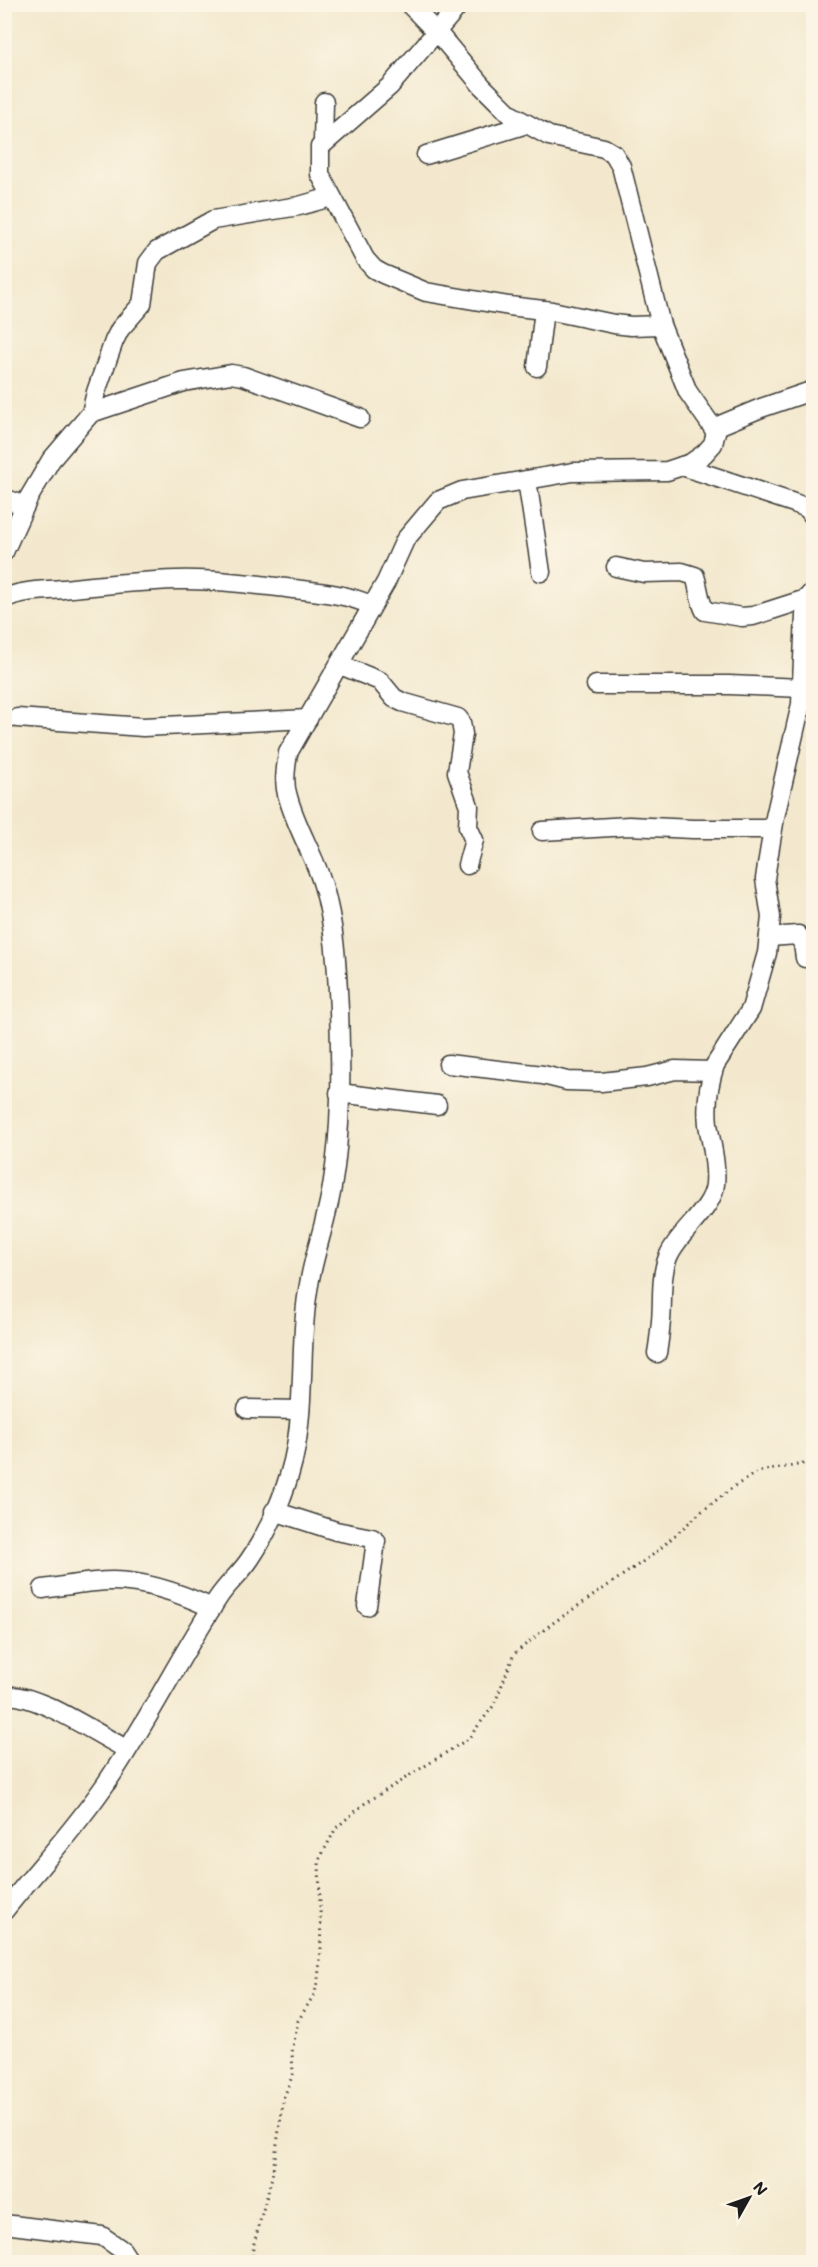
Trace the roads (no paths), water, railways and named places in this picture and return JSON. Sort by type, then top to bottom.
[{"type":"street","points":[[4,1911],[68,1836],[108,1781],[212,1608],[249,1561],[284,1490],[293,1460],[300,1410],[303,1326],[310,1279],[332,1188],[339,1132],[339,1010],[334,934],[323,885],[286,795],[285,772],[288,753],[386,582],[405,540],[438,501],[462,491],[573,472],[667,471],[698,458],[713,444],[716,432],[688,392],[661,325],[621,166],[614,154],[604,148],[549,136],[511,115],[409,4]]},
{"type":"street","points":[[460,4],[390,86],[320,147],[318,166],[320,174],[365,259],[374,269],[383,274],[426,292],[544,310],[614,324],[661,325]]},
{"type":"street","points":[[323,142],[324,102]]},
{"type":"street","points":[[426,155],[527,124]]},
{"type":"street","points":[[4,552],[25,506],[51,460],[91,413],[114,341],[120,329],[142,304],[148,263],[157,250],[213,220],[299,206],[331,197]]},
{"type":"street","points":[[537,367],[544,310]]},
{"type":"street","points":[[91,413],[184,382],[231,374],[243,376],[290,395],[360,417]]},
{"type":"street","points":[[713,428],[813,390]]},
{"type":"street","points":[[682,466],[807,508],[813,517]]},
{"type":"street","points":[[527,480],[541,573]]},
{"type":"street","points":[[4,498],[25,506]]},
{"type":"street","points":[[616,567],[644,573],[682,572],[695,576],[700,593],[700,603],[705,611],[742,617],[753,616],[810,595],[802,688],[793,742],[772,829],[765,879],[771,917],[767,953],[751,1009],[713,1071],[708,1093],[708,1121],[716,1185],[711,1200],[674,1245],[668,1258],[662,1286],[657,1353]]},
{"type":"street","points":[[7,592],[137,581],[180,580],[324,592],[349,597],[371,605]]},
{"type":"street","points":[[340,665],[380,681],[394,698],[458,718],[461,722],[463,734],[456,772],[469,806],[468,827],[474,840],[467,865]]},
{"type":"street","points":[[596,685],[729,685],[802,688]]},
{"type":"street","points":[[17,717],[143,727],[308,719]]},
{"type":"street","points":[[542,831],[630,826],[693,830],[772,829]]},
{"type":"street","points":[[769,937],[798,935],[804,944],[805,958],[813,956]]},
{"type":"street","points":[[448,1064],[543,1075],[567,1081],[601,1082],[636,1079],[689,1069],[713,1071]]},
{"type":"street","points":[[339,1093],[437,1105]]},
{"type":"street","points":[[247,1409],[300,1410]]},
{"type":"street","points":[[274,1511],[376,1541],[367,1606]]},
{"type":"street","points":[[43,1589],[114,1581],[137,1583],[158,1587],[212,1608]]},
{"type":"street","points":[[4,1696],[27,1697],[127,1749]]},
{"type":"street","points":[[4,2224],[102,2236],[122,2250],[130,2262]]}]
